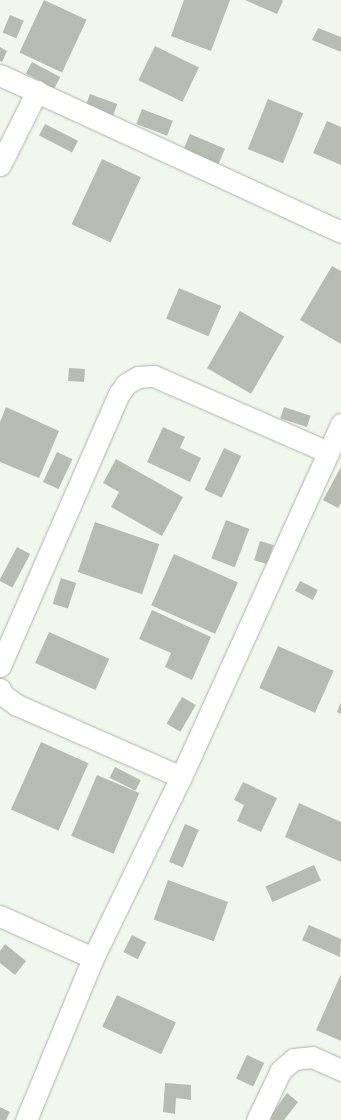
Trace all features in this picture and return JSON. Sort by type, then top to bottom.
[{"type":"street","points":[[0,75],[341,232]]},
{"type":"street","points":[[0,165],[37,91]]},
{"type":"street","points":[[0,666],[119,394],[126,384],[138,377],[154,376],[328,452]]},
{"type":"street","points":[[26,1120],[93,958],[181,777],[341,424]]},
{"type":"street","points":[[0,689],[3,694],[17,705],[181,777]]},
{"type":"street","points":[[0,916],[93,958]]},
{"type":"street","points":[[257,1120],[282,1070],[294,1059],[312,1057],[341,1070]]},
{"type":"building","points":[[44,0],[87,20],[62,72],[19,53]]},
{"type":"building","points":[[184,0],[230,0],[211,51],[171,36]]},
{"type":"building","points":[[245,0],[282,0],[283,1],[277,14]]},
{"type":"building","points":[[10,15],[24,21],[16,38],[3,32]]},
{"type":"building","points":[[318,28],[341,37],[341,52],[312,40]]},
{"type":"building","points":[[155,46],[199,67],[182,102],[138,80]]},
{"type":"building","points":[[0,47],[7,51],[2,62],[0,61]]},
{"type":"building","points":[[32,62],[60,77],[54,89],[26,73]]},
{"type":"building","points":[[90,94],[117,104],[112,118],[85,108]]},
{"type":"building","points":[[268,99],[303,113],[283,163],[248,149]]},
{"type":"building","points":[[142,109],[173,121],[167,136],[136,124]]},
{"type":"building","points":[[327,121],[341,127],[341,165],[313,153]]},
{"type":"building","points":[[45,124],[78,141],[72,152],[39,136]]},
{"type":"building","points":[[190,134],[225,149],[217,167],[182,152]]},
{"type":"building","points":[[102,159],[141,177],[111,242],[72,224]]},
{"type":"building","points":[[332,266],[341,271],[341,344],[300,320]]},
{"type":"building","points":[[179,288],[221,306],[208,336],[166,318]]},
{"type":"building","points":[[240,311],[284,336],[251,394],[207,368]]},
{"type":"building","points":[[69,368],[85,369],[84,382],[68,381]]},
{"type":"building","points":[[6,407],[59,431],[39,478],[0,462],[0,422]]},
{"type":"building","points":[[284,407],[311,416],[307,427],[280,418]]},
{"type":"building","points":[[163,427],[185,437],[180,448],[201,458],[190,482],[147,462]]},
{"type":"building","points":[[224,448],[241,456],[222,498],[205,490]]},
{"type":"building","points":[[57,452],[72,459],[58,489],[43,482]]},
{"type":"building","points":[[116,459],[183,497],[162,536],[111,507],[119,492],[103,483]]},
{"type":"building","points":[[341,467],[341,503],[338,508],[323,500]]},
{"type":"building","points":[[226,520],[249,529],[235,567],[211,558]]},
{"type":"building","points":[[95,522],[159,544],[142,594],[78,572]]},
{"type":"building","points":[[260,541],[273,545],[268,564],[254,560]]},
{"type":"building","points":[[17,547],[30,554],[12,588],[0,581],[0,579]]},
{"type":"building","points":[[174,554],[238,582],[215,634],[151,605]]},
{"type":"building","points":[[61,578],[76,583],[68,609],[53,604]]},
{"type":"building","points":[[300,581],[318,590],[313,600],[295,591]]},
{"type":"building","points":[[152,610],[211,637],[192,680],[165,667],[171,653],[139,639]]},
{"type":"building","points":[[49,632],[109,659],[95,690],[35,663]]},
{"type":"building","points":[[278,646],[334,671],[315,713],[259,688]]},
{"type":"building","points":[[182,697],[196,705],[180,732],[166,724]]},
{"type":"building","points":[[341,702],[341,714],[337,712]]},
{"type":"building","points":[[41,742],[89,763],[58,831],[11,810]]},
{"type":"building","points":[[115,767],[141,780],[135,791],[110,778]]},
{"type":"building","points":[[97,775],[139,793],[114,854],[71,836]]},
{"type":"building","points":[[243,782],[277,798],[261,832],[237,821],[244,805],[234,800]]},
{"type":"building","points":[[299,803],[341,822],[341,862],[285,837]]},
{"type":"building","points":[[185,824],[199,830],[183,868],[169,862]]},
{"type":"building","points":[[314,865],[321,881],[272,902],[266,887]]},
{"type":"building","points":[[168,880],[228,902],[214,941],[154,919]]},
{"type":"building","points":[[309,925],[341,939],[340,957],[302,940]]},
{"type":"building","points":[[132,935],[146,942],[138,959],[123,952]]},
{"type":"building","points":[[5,944],[26,961],[15,975],[0,963],[0,951]]},
{"type":"building","points":[[341,974],[341,1041],[316,1030]]},
{"type":"building","points":[[117,995],[176,1022],[161,1054],[102,1027]]},
{"type":"building","points":[[247,1055],[264,1063],[253,1087],[236,1079]]},
{"type":"building","points":[[165,1083],[191,1085],[191,1100],[176,1098],[175,1114],[163,1112]]},
{"type":"building","points":[[287,1093],[298,1102],[284,1120],[272,1120],[269,1118]]},
{"type":"building","points":[[0,1107],[10,1112],[6,1120],[0,1120]]}]
